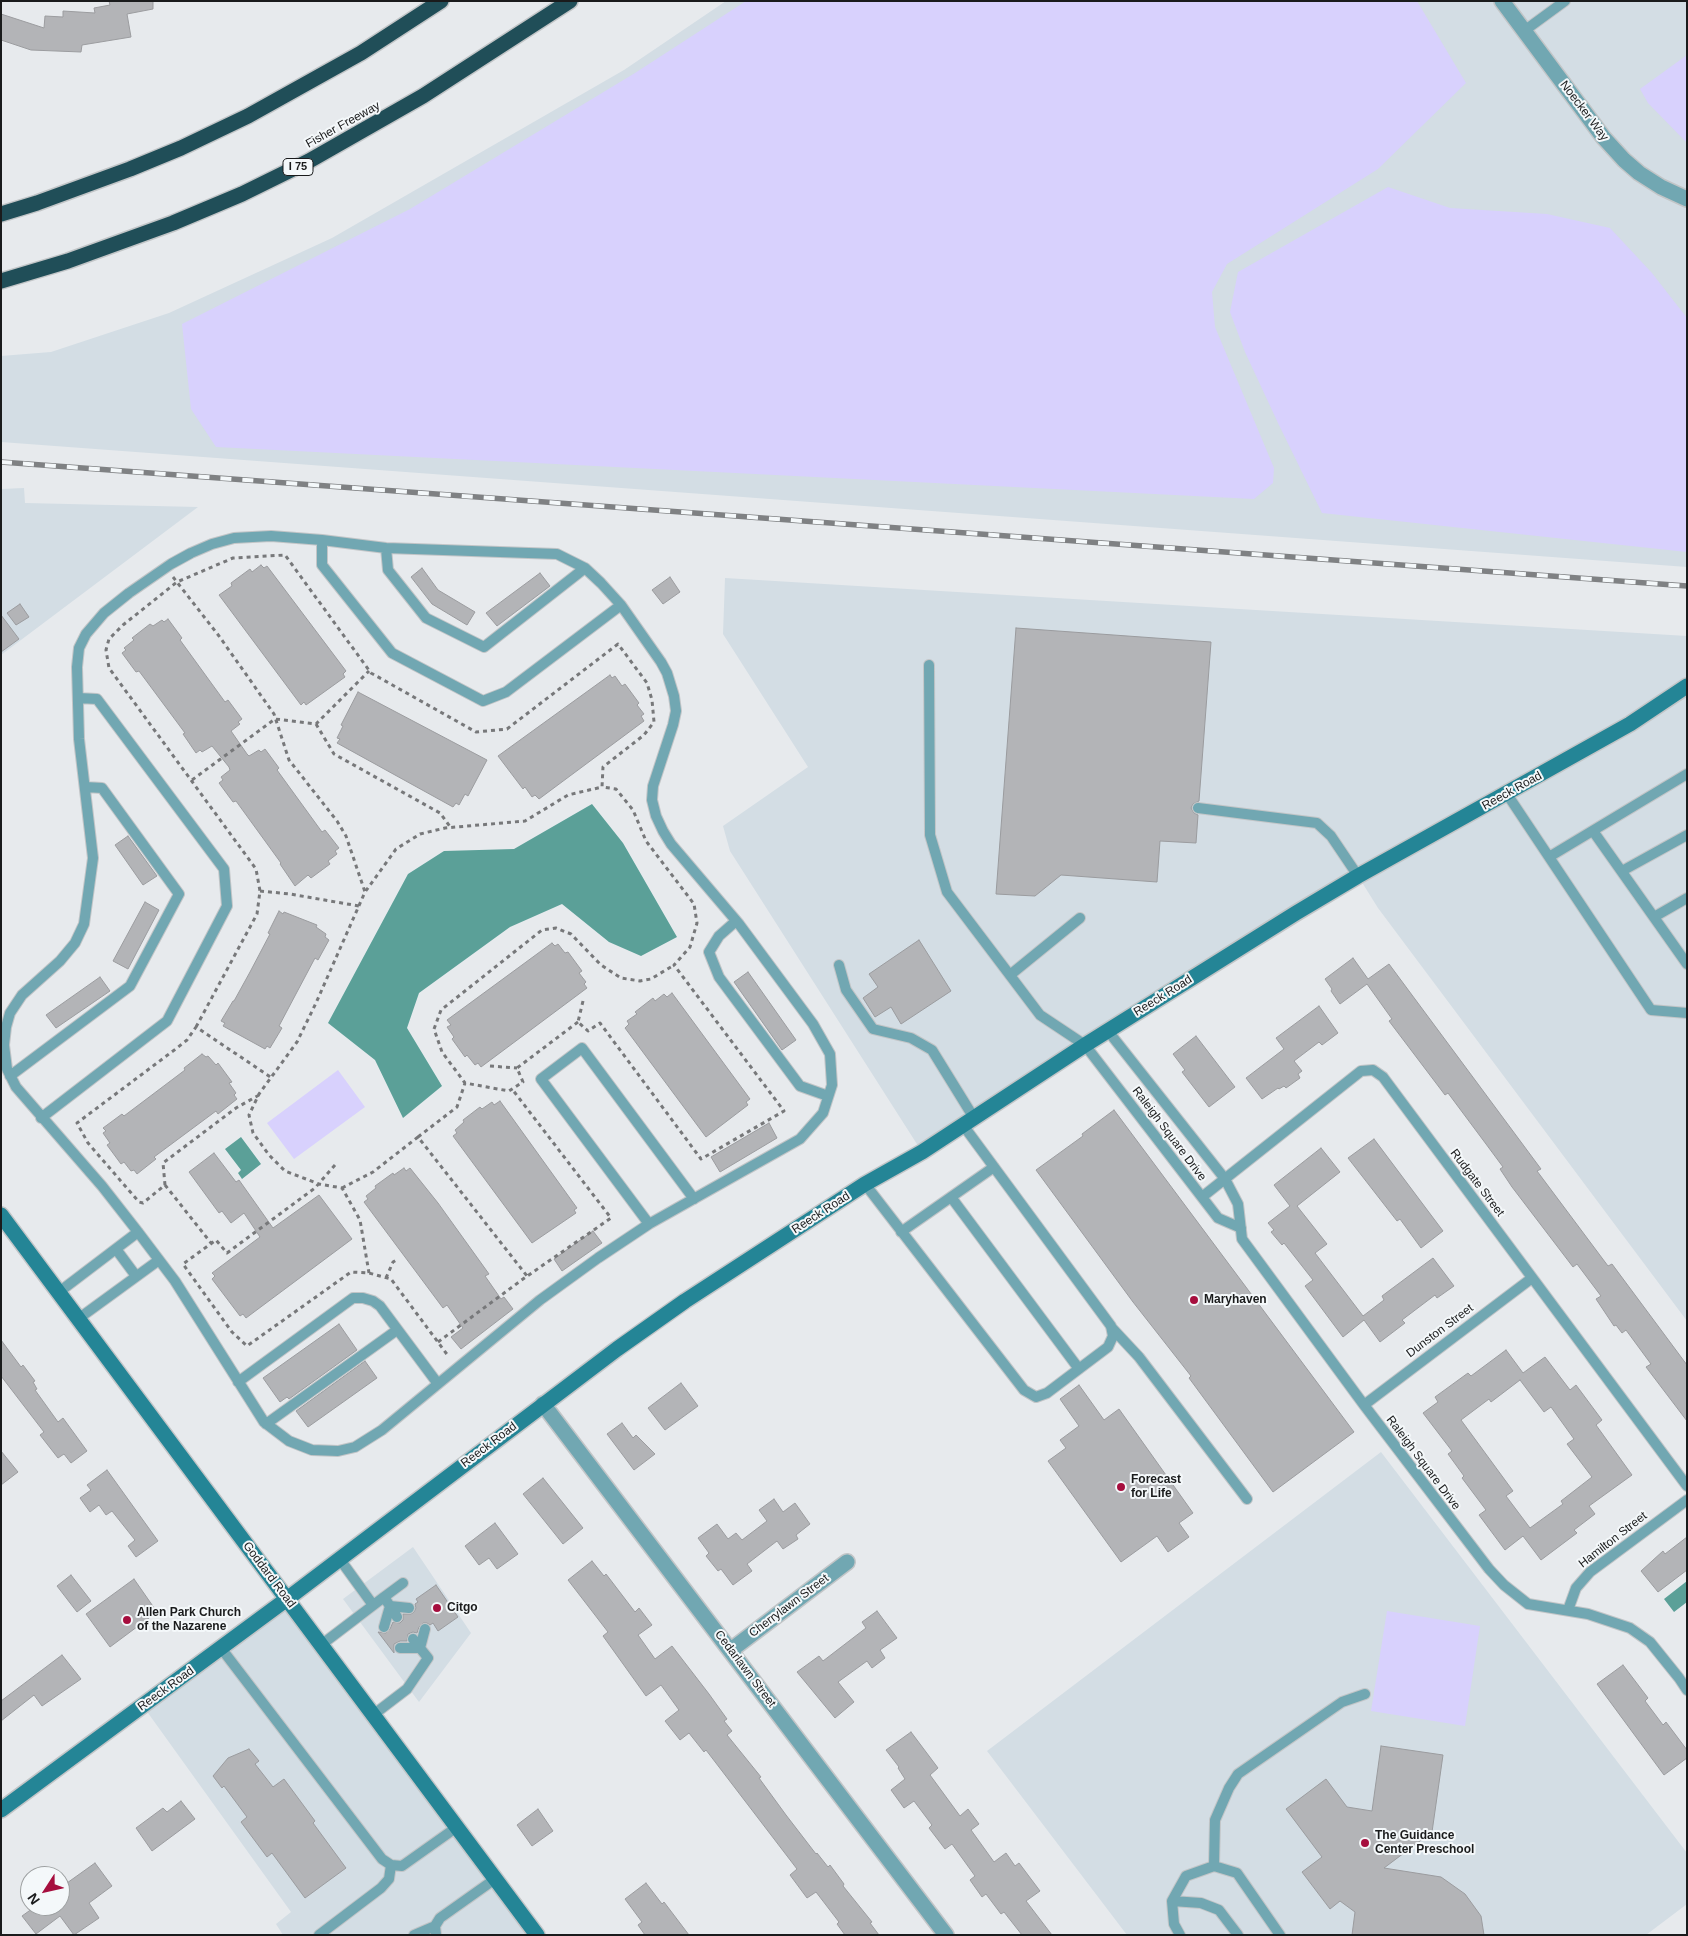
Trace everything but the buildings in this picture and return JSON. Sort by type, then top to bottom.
[{"type":"highway","points":[[1,214],[37,204],[130,169],[181,148],[248,116],[362,53],[441,1]]},
{"type":"highway","name":"Fisher Freeway","points":[[1,281],[68,262],[173,223],[242,194],[309,161],[375,125],[570,1]]},
{"type":"street","name":"Noecker Way","points":[[1502,1],[1603,136],[1624,160],[1639,173],[1661,187],[1687,199]]},
{"type":"street","name":"Reeck Road","points":[[1,1810],[222,1648],[544,1404],[685,1301],[865,1184],[922,1152],[1108,1031],[1358,876],[1630,724],[1687,686]]},
{"type":"street","name":"Goddard Road","points":[[1,1215],[537,1935]]},
{"type":"street","name":"Cedarlawn Street","points":[[544,1404],[946,1935]]},
{"type":"street","name":"Cherrylawn Street","points":[[731,1650],[847,1562]]},
{"type":"lane","points":[[1524,31],[1565,1]]},
{"type":"lane","points":[[271,536],[386,548],[557,554],[585,568],[621,604],[661,662],[667,673],[674,696],[676,710],[673,725],[653,786],[652,800],[656,816],[671,844],[736,921],[813,1024],[830,1054],[832,1085],[822,1113],[800,1138],[649,1224],[598,1258],[540,1300],[382,1430],[355,1447],[338,1451],[312,1450],[289,1441],[266,1424],[159,1260],[102,1186],[16,1087],[7,1069],[4,1045],[10,1013],[22,995],[60,960],[75,943],[84,924],[93,858],[79,739],[78,657],[79,648],[86,634],[110,608],[129,593],[166,567],[212,544],[234,538],[271,536]]},
{"type":"lane","points":[[322,540],[322,564],[392,653],[483,701],[506,692],[621,604]]},
{"type":"lane","points":[[386,548],[388,570],[426,618],[484,647],[585,568]]},
{"type":"lane","name":"Raleigh Square Drive","points":[[929,665],[930,835],[947,892],[1040,1015],[1086,1045],[1218,1218],[1241,1228]]},
{"type":"lane","points":[[41,1118],[167,1021],[227,906],[224,869],[97,699],[78,698]]},
{"type":"lane","points":[[1549,857],[1687,774]]},
{"type":"lane","points":[[10,1076],[130,986],[179,894],[102,788],[85,787]]},
{"type":"lane","points":[[1507,794],[1651,1010],[1687,1013]]},
{"type":"lane","points":[[1198,808],[1317,823],[1331,836],[1358,876]]},
{"type":"lane","points":[[1594,831],[1685,959]]},
{"type":"lane","points":[[1622,872],[1687,835]]},
{"type":"lane","points":[[1654,917],[1687,898]]},
{"type":"lane","points":[[1010,975],[1080,918]]},
{"type":"lane","points":[[736,921],[719,936],[709,952],[719,977],[800,1086],[828,1096]]},
{"type":"lane","points":[[839,965],[846,990],[873,1029],[911,1038],[932,1050],[994,1167],[1111,1326],[1139,1357],[1247,1499]]},
{"type":"lane","name":"Raleigh Square Drive","points":[[1108,1031],[1225,1179],[1238,1204],[1242,1239],[1364,1405],[1489,1569],[1504,1585],[1528,1604],[1568,1610],[1630,1628],[1650,1642],[1687,1690]]},
{"type":"lane","points":[[649,1224],[541,1079],[582,1048],[694,1198]]},
{"type":"lane","name":"Rudgate Street","points":[[1202,1198],[1361,1071],[1373,1070],[1383,1077],[1687,1486]]},
{"type":"lane","points":[[901,1232],[994,1167]]},
{"type":"lane","points":[[865,1184],[1024,1390],[1036,1397],[1047,1393],[1108,1347],[1113,1336],[1111,1326]]},
{"type":"lane","points":[[951,1197],[1078,1369]]},
{"type":"lane","points":[[58,1292],[138,1232]]},
{"type":"lane","points":[[116,1249],[136,1276]]},
{"type":"lane","points":[[78,1319],[159,1260]]},
{"type":"lane","name":"Dunston Street","points":[[1364,1405],[1532,1278]]},
{"type":"lane","points":[[238,1382],[353,1298],[363,1298],[373,1301],[380,1306],[438,1384]]},
{"type":"lane","points":[[266,1424],[397,1330]]},
{"type":"lane","name":"Hamilton Street","points":[[1568,1610],[1576,1588],[1590,1572],[1687,1500]]},
{"type":"lane","points":[[339,1558],[373,1605]]},
{"type":"lane","points":[[321,1645],[403,1583]]},
{"type":"lane","points":[[384,1597],[398,1617]]},
{"type":"lane","points":[[390,1606],[409,1608]]},
{"type":"lane","points":[[384,1627],[390,1606]]},
{"type":"lane","points":[[420,1648],[425,1630]]},
{"type":"lane","points":[[374,1715],[407,1689],[428,1658],[413,1639]]},
{"type":"lane","points":[[222,1648],[382,1859],[391,1865],[402,1866],[457,1827]]},
{"type":"lane","points":[[400,1648],[420,1648]]},
{"type":"lane","points":[[1214,1866],[1215,1820],[1229,1788],[1238,1774],[1342,1702],[1366,1694]]},
{"type":"lane","points":[[319,1935],[381,1888],[389,1879],[391,1865]]},
{"type":"lane","points":[[1180,1935],[1174,1924],[1172,1901],[1186,1876],[1214,1866],[1236,1873],[1280,1935]]},
{"type":"lane","points":[[414,1935],[436,1930],[440,1918],[495,1879]]},
{"type":"lane","points":[[1172,1901],[1201,1903],[1220,1910],[1238,1935]]},
{"type":"path","points":[[166,1185],[143,1204],[139,1202],[88,1143],[77,1123],[187,1040],[196,1027],[257,914],[260,891],[256,869],[109,668],[106,650],[109,639],[118,630],[177,582],[233,558],[285,555],[371,673],[476,732],[507,729],[618,644],[647,683],[652,700],[654,722],[644,735],[603,767],[602,787]]},
{"type":"path","points":[[166,567],[219,636],[274,714],[289,760],[337,821],[346,836],[365,892]]},
{"type":"path","points":[[316,724],[369,670]]},
{"type":"path","points":[[192,780],[275,719],[316,724]]},
{"type":"path","points":[[316,724],[334,754],[440,813],[451,828]]},
{"type":"path","points":[[465,1084],[457,1107],[373,1172],[342,1188],[319,1184],[285,1171],[269,1155],[253,1133],[249,1115],[260,1094],[297,1042],[365,892],[396,849],[420,834],[451,828],[525,821],[568,795],[602,787],[616,789],[633,810],[646,841],[694,904],[697,922],[690,947],[674,965],[652,979],[640,981],[621,978],[601,965],[571,934],[556,928],[542,930],[441,1010],[434,1030],[442,1052],[465,1084],[509,1091],[523,1082],[516,1068]]},
{"type":"path","points":[[260,891],[290,894],[359,906]]},
{"type":"path","points":[[578,1022],[588,1031],[600,1023],[701,1159],[784,1111],[674,965]]},
{"type":"path","points":[[490,1066],[516,1068],[578,1022],[583,1001]]},
{"type":"path","points":[[196,1027],[272,1078]]},
{"type":"path","points":[[438,1342],[527,1276],[611,1218],[512,1089]]},
{"type":"path","points":[[211,1243],[166,1185],[162,1163],[236,1108],[260,1094]]},
{"type":"path","points":[[418,1136],[527,1276]]},
{"type":"path","points":[[335,1165],[319,1184],[227,1253],[216,1240],[184,1264],[232,1332],[247,1346],[351,1272],[369,1273],[390,1279],[457,1367]]},
{"type":"path","points":[[342,1188],[360,1220],[369,1273]]},
{"type":"path","points":[[386,1278],[392,1262],[398,1259]]},
{"type":"shaded area","points":[[726,1],[1687,1],[1687,567],[1,442],[1,356],[51,352],[169,313],[332,238],[624,70]]},
{"type":"shaded area","points":[[746,1],[1417,1],[1466,83],[1378,169],[1227,264],[1212,292],[1215,327],[1274,468],[1273,483],[1254,499],[216,447],[191,409],[182,324],[410,209],[635,73]]},
{"type":"shaded area","points":[[1687,55],[1687,143],[1648,103],[1640,89]]},
{"type":"shaded area","points":[[1388,187],[1450,208],[1547,214],[1610,228],[1652,273],[1687,318],[1687,552],[1322,513],[1245,352],[1230,312],[1238,272]]},
{"type":"shaded area","points":[[24,488],[25,503],[198,507],[1,655],[1,489]]},
{"type":"shaded area","points":[[725,578],[1687,636],[1687,1321],[1378,908],[1358,876],[922,1152],[730,851],[723,826],[808,767],[723,634]]},
{"type":"shaded area","points":[[592,804],[623,843],[677,937],[641,956],[609,942],[562,904],[510,927],[419,993],[407,1028],[442,1086],[403,1118],[375,1060],[328,1023],[408,874],[444,851],[514,849]]},
{"type":"shaded area","points":[[338,1070],[365,1107],[294,1159],[267,1123]]},
{"type":"shaded area","points":[[241,1137],[261,1164],[242,1179],[238,1173],[241,1170],[225,1149]]},
{"type":"shaded area","points":[[1381,1452],[1687,1853],[1687,1904],[1646,1935],[1127,1935],[987,1751]]},
{"type":"shaded area","points":[[413,1547],[471,1633],[419,1702],[343,1599]]},
{"type":"shaded area","points":[[1687,1581],[1687,1602],[1674,1612],[1664,1599]]},
{"type":"shaded area","points":[[287,1599],[537,1935],[283,1935],[276,1924],[291,1912],[143,1706]]},
{"type":"shaded area","points":[[1387,1611],[1480,1626],[1465,1726],[1371,1711]]},
{"type":"railway","points":[[1,462],[1687,586]]},
{"type":"place","name":"Maryhaven","points":[[1194,1300]]},
{"type":"place","name":"Forecast for Life","points":[[1121,1487]]},
{"type":"place","name":"Citgo","points":[[437,1608]]},
{"type":"place","name":"Allen Park Church of the Nazarene","points":[[127,1620]]},
{"type":"place","name":"The Guidance Center Preschool","points":[[1365,1843]]}]
